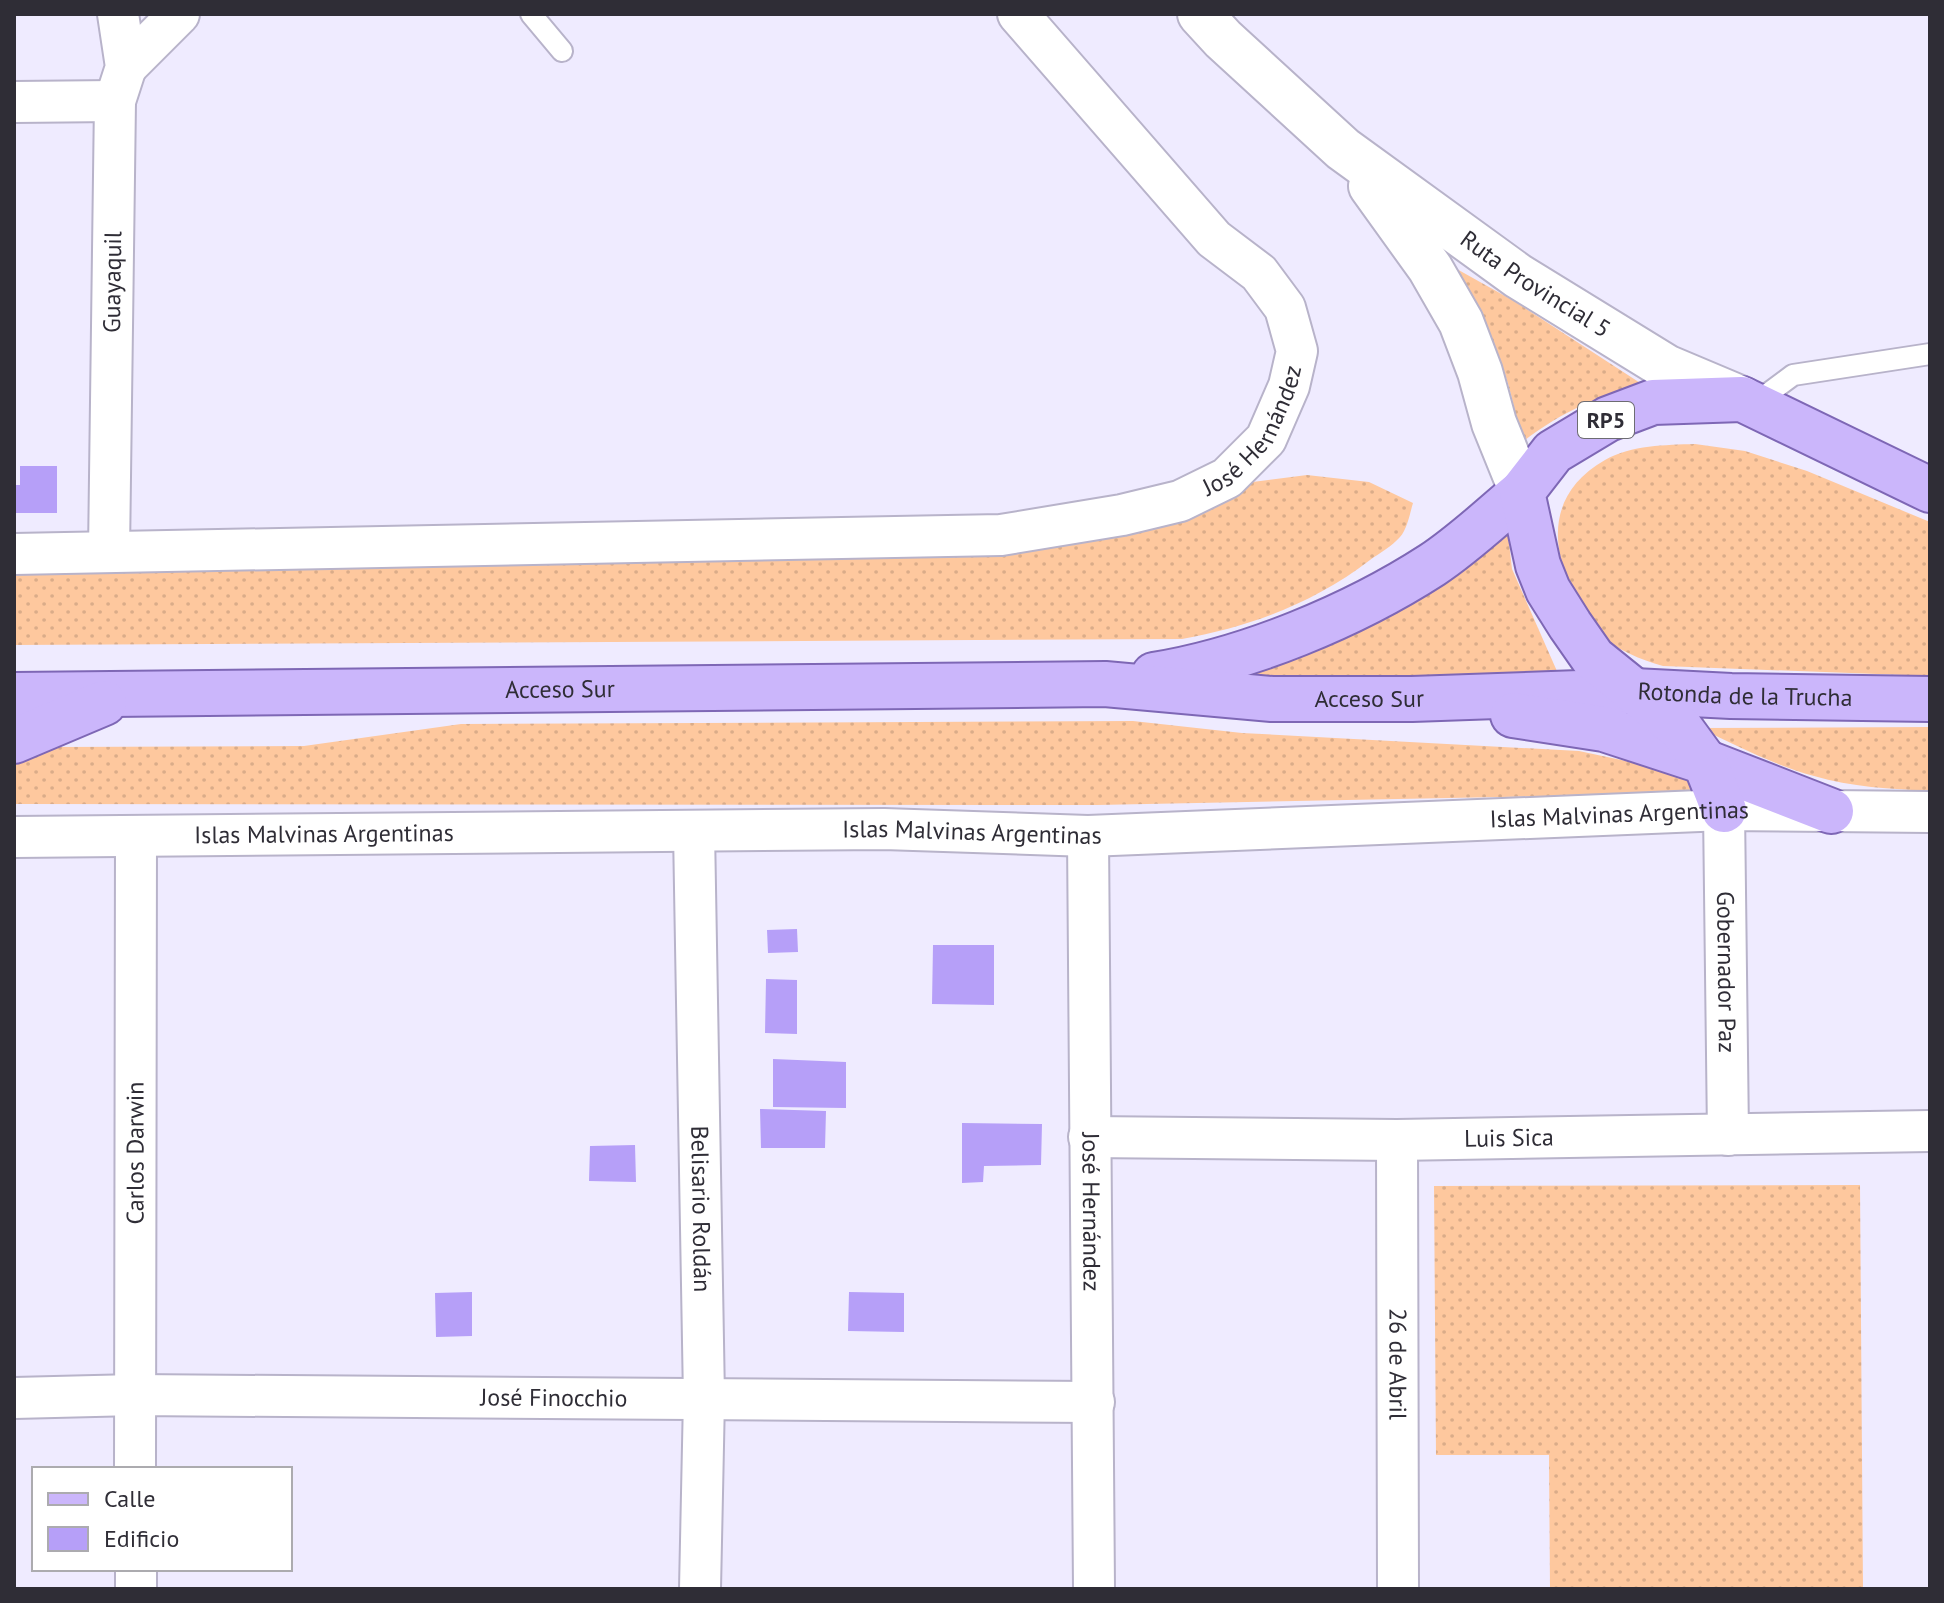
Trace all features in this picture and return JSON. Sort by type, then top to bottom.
[{"type":"main road","name":"Ruta Provincial 5","points":[[1200,14],[1343,149],[1518,276],[1666,367],[1748,402]]},
{"type":"main road","name":"Ruta Provincial 5","points":[[1343,149],[1407,235],[1461,322],[1480,372],[1498,435],[1522,492]]},
{"type":"main road","name":"RP5","points":[[1522,492],[1553,452],[1608,419],[1653,402],[1748,402],[1930,490]]},
{"type":"main road","name":"Acceso Sur","points":[[1105,684],[1179,671],[1234,657],[1374,598],[1434,564],[1522,492]]},
{"type":"main road","name":"Rotonda de la Trucha","points":[[1522,492],[1531,541],[1548,590],[1593,658],[1634,691],[1930,699]]},
{"type":"main road","name":"Acceso Sur","points":[[14,695],[1105,684],[1272,699],[1412,699],[1634,691]]},
{"type":"main road","points":[[1634,691],[1681,729],[1705,762],[1724,810]]},
{"type":"main road","points":[[14,741],[124,694]]},
{"type":"main road","points":[[1412,699],[1604,729],[1705,762],[1831,811]]},
{"type":"street","name":"Guayaquil","points":[[109,552],[120,84],[118,14]]},
{"type":"street","name":"José Hernández","points":[[109,552],[1001,535],[1052,528],[1180,501],[1227,478],[1266,439],[1289,386],[1297,351],[1285,308],[1259,273],[1214,239],[1018,14]]},
{"type":"street","points":[[14,102],[120,84],[172,16]]},
{"type":"street","points":[[14,554],[109,552]]},
{"type":"street","name":"Islas Malvinas Argentinas","points":[[14,837],[884,829],[1088,836],[1724,810],[1930,812]]},
{"type":"street","name":"Gobernador Paz","points":[[1724,810],[1728,1135]]},
{"type":"street","name":"Belisario Roldán","points":[[694,831],[704,1398],[700,1589]]},
{"type":"street","name":"José Hernández","points":[[1088,836],[1094,1589]]},
{"type":"street","name":"Carlos Darwin","points":[[135,1467],[136,837]]},
{"type":"street","name":"Luis Sica","points":[[1089,1137],[1397,1140],[1930,1131]]},
{"type":"street","name":"26 de Abril","points":[[1397,1140],[1398,1589]]},
{"type":"street","name":"José Finocchio","points":[[14,1398],[135,1395],[1094,1402]]},
{"type":"lane","points":[[531,14],[562,51]]},
{"type":"lane","points":[[1748,402],[1793,375],[1930,354]]},
{"type":"shaded area","points":[[1455,268],[1514,301],[1651,390],[1598,399],[1550,422],[1521,443],[1505,374],[1489,330]]},
{"type":"shaded area","points":[[1695,444],[1745,451],[1807,471],[1930,522],[1930,676],[1663,666],[1629,653],[1598,633],[1578,603],[1560,554],[1559,518],[1565,502],[1587,472],[1615,455],[1649,447]]},
{"type":"shaded area","points":[[1307,475],[1369,482],[1413,503],[1402,534],[1390,546],[1327,589],[1281,611],[1182,639],[14,645],[14,573],[1076,542],[1237,484]]},
{"type":"shaded area","points":[[1507,526],[1512,569],[1560,678],[1293,680],[1198,677],[1287,659],[1329,646],[1357,633],[1410,601]]},
{"type":"shaded area","points":[[1133,721],[1242,733],[1579,751],[1687,774],[1704,793],[1097,805],[14,804],[14,758],[56,747],[304,746],[461,724]]},
{"type":"shaded area","points":[[1930,727],[1930,791],[1828,780],[1770,761],[1700,728]]},
{"type":"shaded area","points":[[1860,1185],[1863,1589],[1550,1589],[1549,1455],[1436,1455],[1434,1186]]},
{"type":"building","points":[[20,466],[57,466],[57,513],[14,513],[14,485],[20,485]]},
{"type":"building","points":[[797,929],[798,952],[768,953],[767,930]]},
{"type":"building","points":[[933,945],[994,945],[994,1005],[932,1004]]},
{"type":"building","points":[[766,979],[797,980],[797,1034],[765,1033]]},
{"type":"building","points":[[773,1059],[846,1062],[846,1108],[773,1107]]},
{"type":"building","points":[[760,1109],[826,1111],[825,1148],[761,1148]]},
{"type":"building","points":[[962,1123],[1042,1124],[1041,1165],[984,1166],[983,1182],[962,1183]]},
{"type":"building","points":[[635,1145],[636,1182],[589,1181],[590,1146]]},
{"type":"building","points":[[472,1292],[472,1336],[436,1337],[435,1293]]},
{"type":"building","points":[[849,1292],[904,1293],[904,1332],[848,1331]]}]
